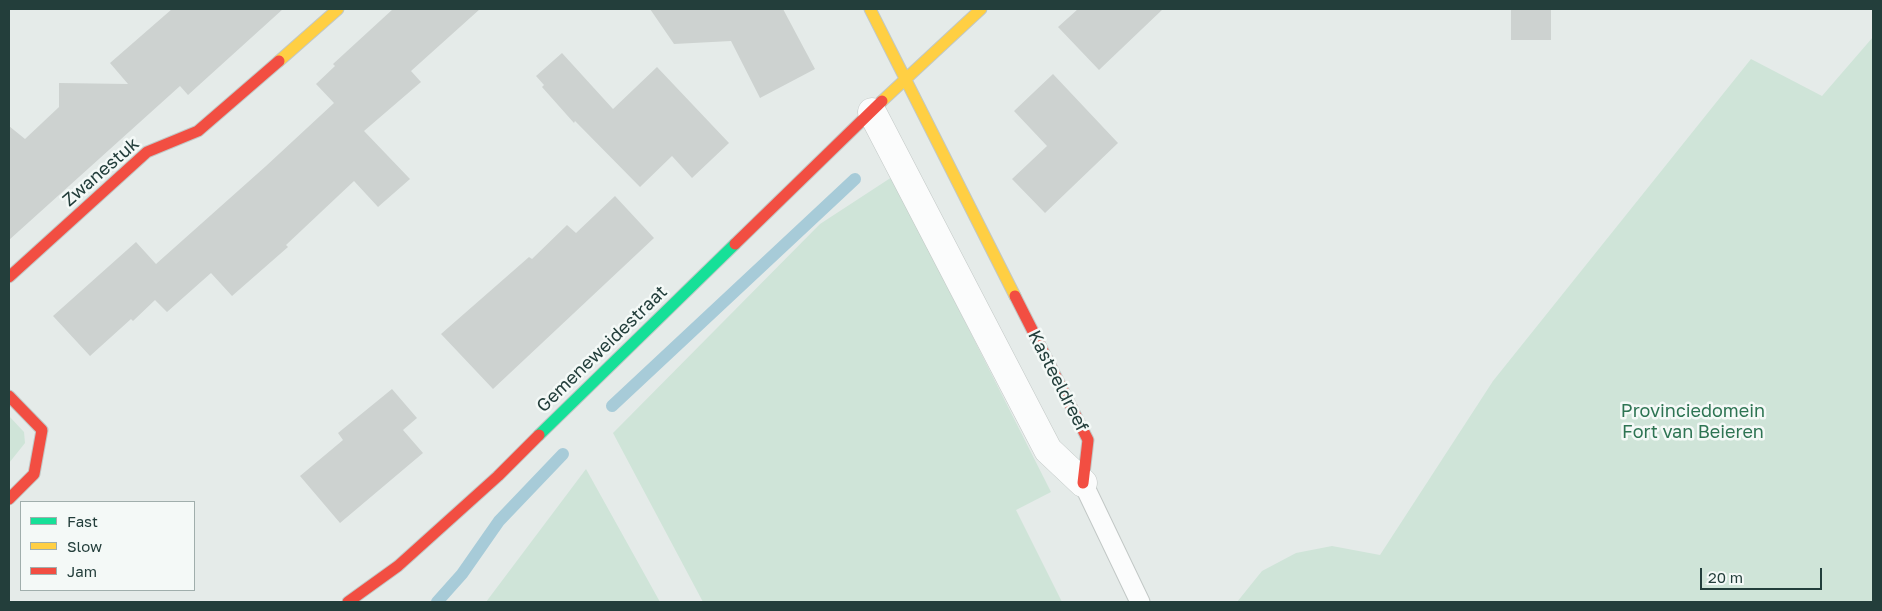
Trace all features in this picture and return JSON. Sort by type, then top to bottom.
[{"type":"street","name":"Zwanestuk","points":[[9,277],[147,152],[198,131],[338,9]]},
{"type":"street","name":"Kasteeldreef","points":[[870,9],[1088,440],[1082,483]]},
{"type":"street","points":[[905,79],[981,9]]},
{"type":"street","name":"Gemeneweidestraat","points":[[348,602],[398,566],[498,476],[571,402],[905,79]]},
{"type":"street","points":[[872,112],[1048,450],[1082,483]]},
{"type":"street","points":[[9,396],[42,430],[34,474],[9,499]]},
{"type":"lane","points":[[1082,483],[1140,602]]},
{"type":"green space","name":"Provinciedomein Fort van Beieren","points":[[1873,37],[1873,602],[1237,602],[1262,571],[1296,553],[1332,546],[1380,555],[1493,381],[1751,59],[1822,96]]},
{"type":"green space","points":[[892,177],[1051,492],[1016,510],[1062,602],[703,602],[613,433],[820,224]]},
{"type":"green space","points":[[9,416],[24,432],[25,443],[9,463]]},
{"type":"green space","points":[[586,469],[660,602],[486,602]]},
{"type":"building","points":[[172,9],[283,9],[188,95],[180,86],[9,240],[9,126],[25,139],[59,107],[59,83],[128,84],[110,63]]},
{"type":"building","points":[[393,9],[480,9],[411,71],[421,82],[364,131],[410,179],[378,207],[354,181],[286,245],[288,247],[232,296],[211,273],[167,312],[155,300],[133,321],[131,319],[90,356],[53,316],[136,242],[156,264],[266,166],[334,103],[316,84],[335,66],[333,64]]},
{"type":"building","points":[[650,9],[783,9],[815,69],[760,98],[731,41],[674,44]]},
{"type":"building","points":[[1078,9],[1163,9],[1099,70],[1058,27]]},
{"type":"building","points":[[1511,9],[1551,9],[1551,40],[1511,40]]},
{"type":"building","points":[[562,53],[613,109],[657,67],[729,143],[692,178],[672,156],[640,187],[575,121],[574,123],[542,87],[544,85],[536,76]]},
{"type":"building","points":[[1053,74],[1118,143],[1045,213],[1012,179],[1047,146],[1014,111]]},
{"type":"building","points":[[615,196],[654,238],[493,389],[441,334],[529,257],[532,259],[567,225],[576,233]]},
{"type":"building","points":[[392,389],[417,418],[403,430],[423,453],[340,523],[300,476],[343,440],[338,433]]},
{"type":"waterway","points":[[612,406],[855,179]]},
{"type":"waterway","points":[[437,602],[462,574],[499,521],[563,454]]},
{"type":"traffic: fast","points":[[539,435],[735,244]]},
{"type":"traffic: slow","points":[[279,61],[338,9]]},
{"type":"traffic: slow","points":[[870,9],[1015,296]]},
{"type":"traffic: slow","points":[[882,101],[981,9]]},
{"type":"traffic: jam","points":[[9,277],[147,152],[198,131],[279,61]]},
{"type":"traffic: jam","points":[[735,244],[882,101]]},
{"type":"traffic: jam","points":[[1015,296],[1088,440],[1083,483]]},
{"type":"traffic: jam","points":[[9,396],[42,430],[34,474],[9,499]]},
{"type":"traffic: jam","points":[[348,602],[398,566],[498,476],[539,435]]}]
